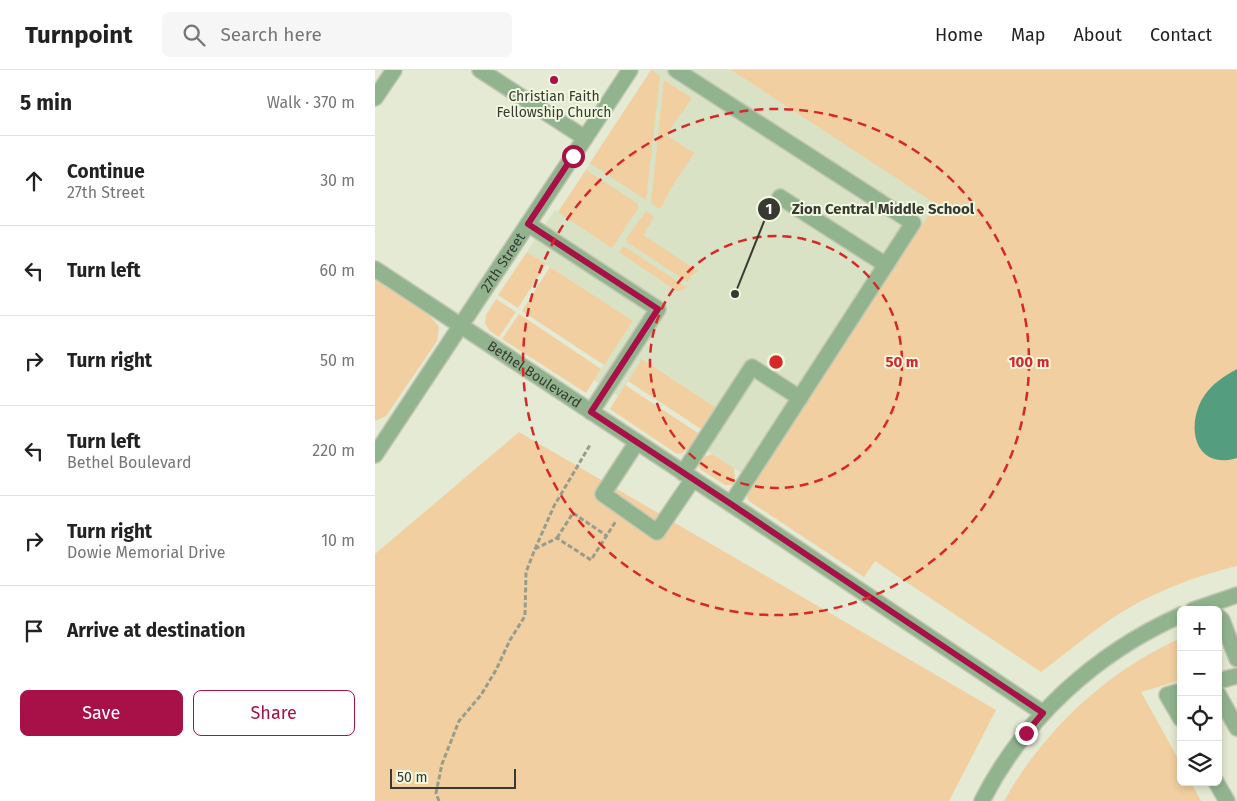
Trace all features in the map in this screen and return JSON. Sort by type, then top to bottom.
[{"type":"street","points":[[375,98],[393,70]]},
{"type":"street","points":[[480,70],[585,138]]},
{"type":"street","name":"27th Street","points":[[378,445],[461,326],[630,70]]},
{"type":"street","points":[[676,70],[913,223],[731,504]]},
{"type":"street","points":[[781,197],[886,265]]},
{"type":"street","points":[[528,224],[658,309],[591,412]]},
{"type":"street","name":"Bethel Boulevard","points":[[375,269],[1043,713]]},
{"type":"street","points":[[637,442],[603,494],[657,532],[752,368],[799,398]]},
{"type":"street","points":[[1213,606],[1237,595]]},
{"type":"street","points":[[982,801],[998,772],[1026,733],[1067,690],[1099,663],[1141,635],[1177,617]]},
{"type":"street","points":[[1222,620],[1237,659]]},
{"type":"street","points":[[1222,680],[1237,676]]},
{"type":"street","points":[[1177,692],[1167,695],[1177,712]]},
{"type":"street","points":[[1219,696],[1237,728]]},
{"type":"street","points":[[1218,786],[1227,801]]},
{"type":"path","points":[[439,801],[436,793],[442,764],[459,720],[481,695],[525,616],[526,572],[554,506],[590,445]]},
{"type":"path","points":[[557,538],[591,560],[624,508]]},
{"type":"path","points":[[535,549],[557,538],[573,513],[607,536]]},
{"type":"shaded area","points":[[651,70],[660,76],[646,200],[590,163]]},
{"type":"shaded area","points":[[652,70],[731,70],[937,204],[755,482],[693,441],[715,407],[643,359],[618,396],[594,380],[633,321],[527,252],[555,210],[558,212]]},
{"type":"shaded area","points":[[731,70],[1237,70],[1237,566],[1204,575],[1141,601],[1102,625],[1041,672],[875,561],[864,577],[749,501],[748,491],[936,204]]},
{"type":"shaded area","points":[[664,80],[692,98],[666,135],[692,152],[695,152],[667,194],[660,209],[651,203]]},
{"type":"shaded area","points":[[586,170],[638,204],[638,208],[612,248],[558,212]]},
{"type":"shaded area","points":[[646,211],[654,217],[643,235],[698,271],[691,276],[688,282],[628,243],[626,239]]},
{"type":"shaded area","points":[[622,247],[625,247],[686,287],[683,290],[677,291],[619,252]]},
{"type":"shaded area","points":[[527,252],[546,264],[518,308],[498,295]]},
{"type":"shaded area","points":[[550,267],[633,321],[604,365],[522,311]]},
{"type":"shaded area","points":[[375,279],[430,316],[439,327],[437,341],[386,416],[375,421]]},
{"type":"shaded area","points":[[496,299],[516,312],[499,337],[489,330],[485,323],[486,315]]},
{"type":"shaded area","points":[[519,314],[601,369],[586,393],[502,339]]},
{"type":"shaded area","points":[[642,359],[715,407],[701,429],[628,381]]},
{"type":"shaded area","points":[[1237,369],[1237,458],[1222,460],[1211,458],[1203,452],[1197,443],[1195,420],[1198,408],[1204,396],[1211,388],[1223,377]]},
{"type":"shaded area","points":[[625,385],[698,433],[684,452],[677,454],[610,409]]},
{"type":"shaded area","points":[[519,432],[996,710],[949,801],[375,801],[375,554]]},
{"type":"shaded area","points":[[712,454],[734,468],[735,481],[732,485],[725,485],[700,469],[698,465],[700,459]]},
{"type":"shaded area","points":[[1177,640],[1177,681],[1141,692],[1177,757],[1177,786],[1193,786],[1201,801],[1004,801],[1038,751],[1079,706],[1128,668]]},
{"type":"place","name":"Christian Faith Fellowship Church","points":[[554,80]]},
{"type":"place","name":"Zion Central Middle School","points":[[735,294]]},
{"type":"route","points":[[573,156],[528,224],[658,309],[591,412],[1043,713],[1026,733]]}]
